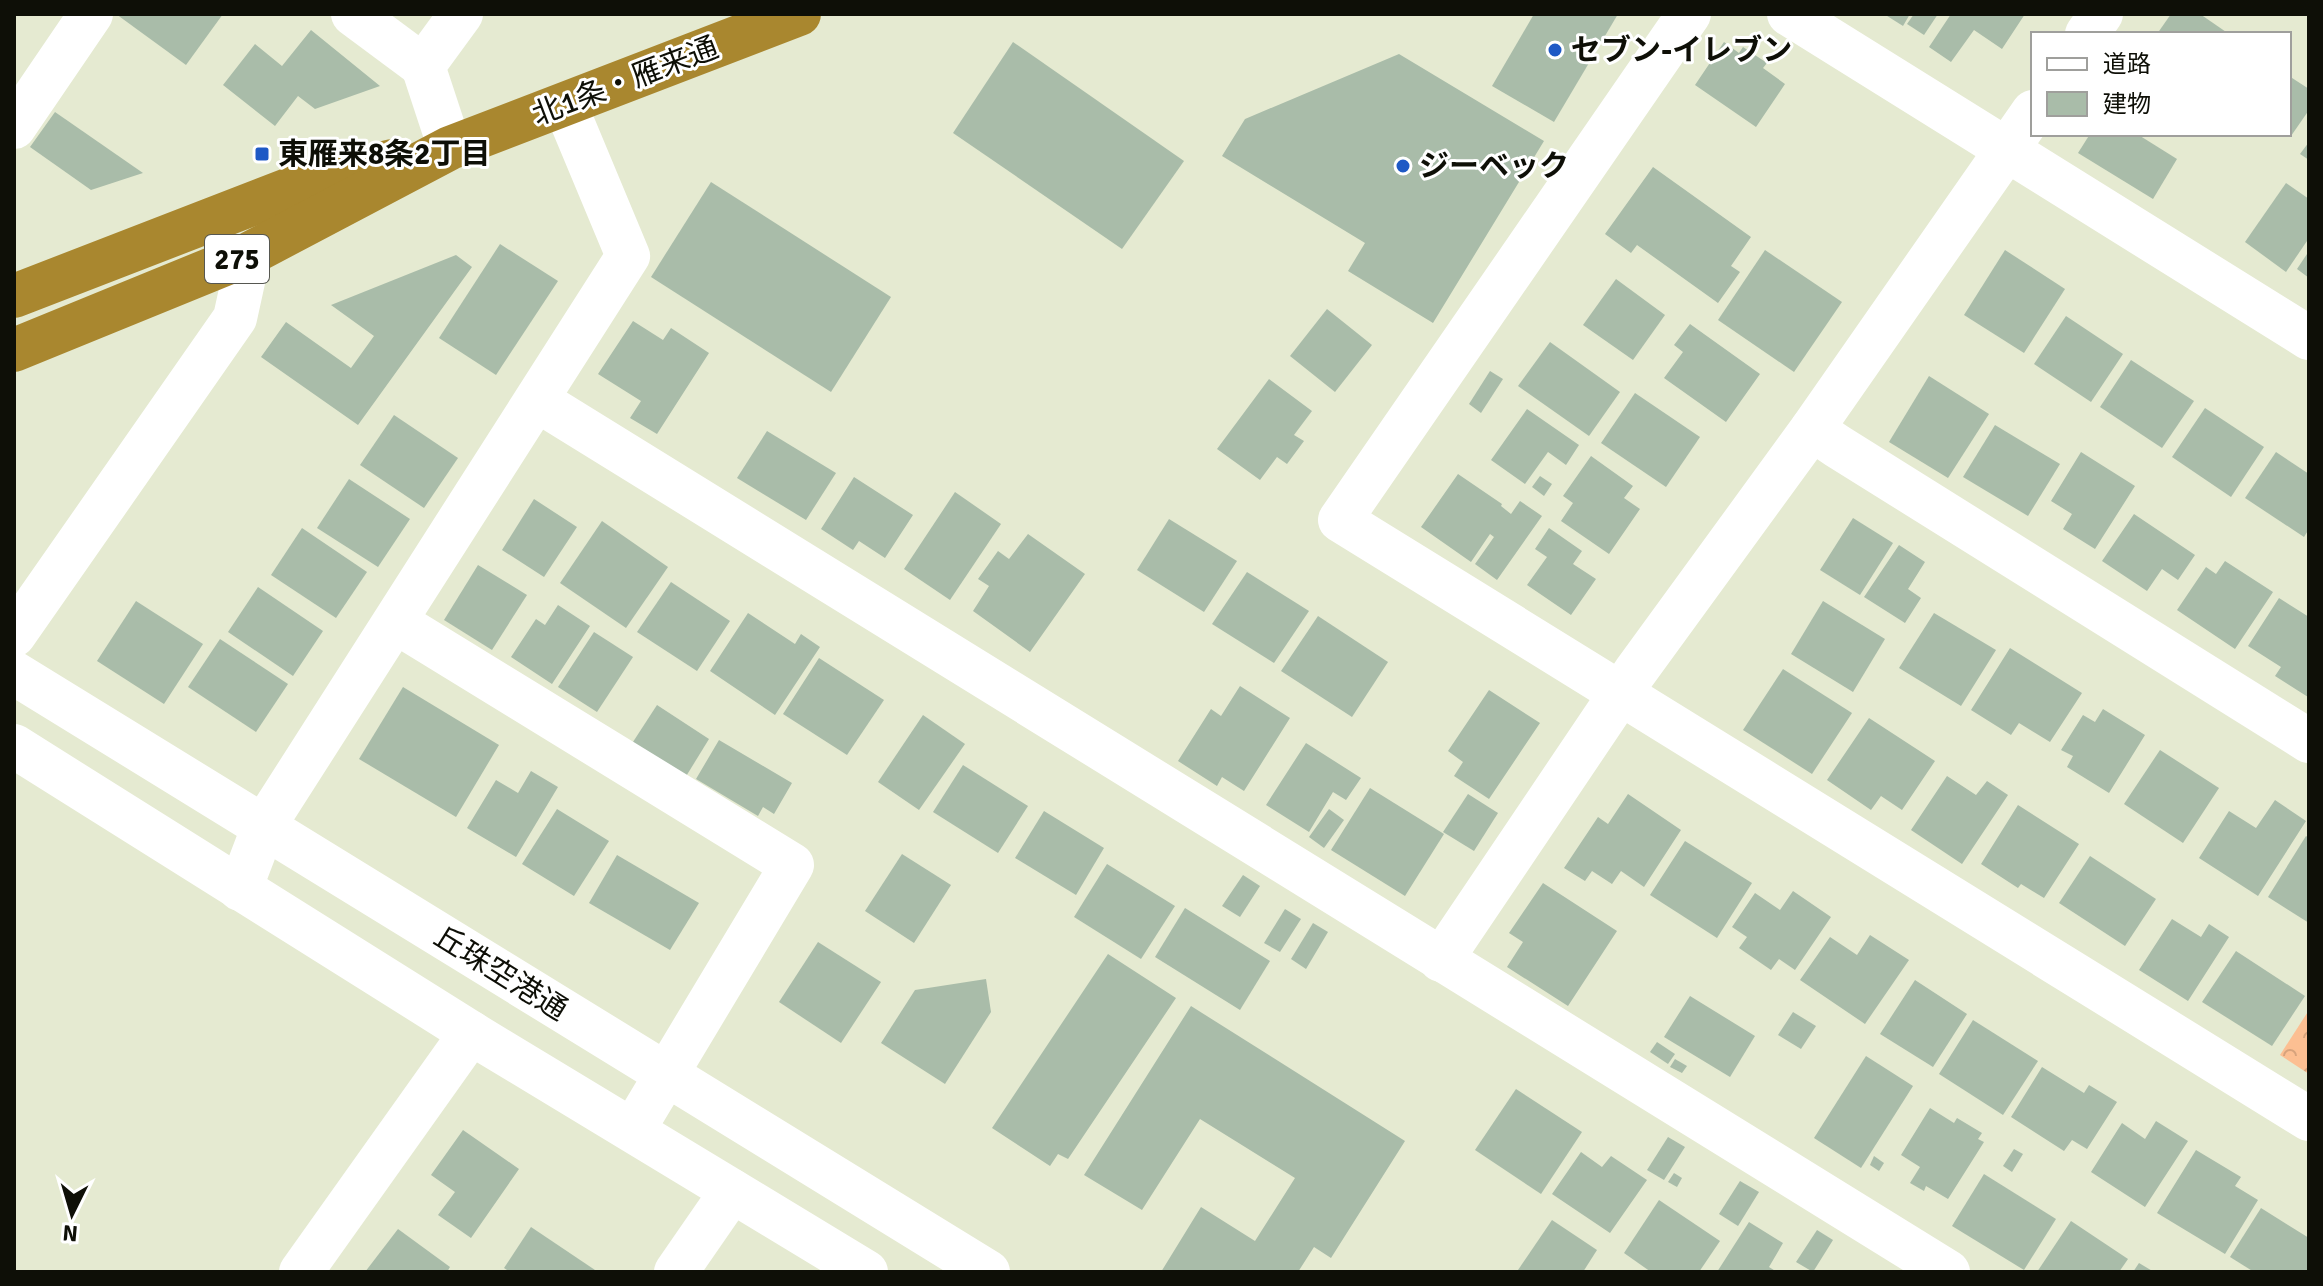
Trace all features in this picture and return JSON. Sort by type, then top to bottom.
[{"type":"highway","name":"北1条・雁来通","points":[[14,350],[249,254],[450,148],[799,14]]},
{"type":"highway","name":"北1条・雁来通","points":[[14,296],[319,178],[450,148]]},
{"type":"street","points":[[14,127],[91,14]]},
{"type":"street","points":[[353,14],[423,66],[450,148]]},
{"type":"street","points":[[423,66],[461,14]]},
{"type":"street","points":[[1689,14],[1340,520],[2309,1119]]},
{"type":"street","points":[[1789,14],[2309,338]]},
{"type":"street","points":[[2088,32],[2101,14]]},
{"type":"street","points":[[240,889],[264,826],[628,256],[565,105]]},
{"type":"street","points":[[1441,960],[1621,693],[1812,429],[2031,115]]},
{"type":"street","points":[[14,635],[235,318],[249,254]]},
{"type":"street","points":[[537,400],[1948,1272]]},
{"type":"street","points":[[1812,429],[2309,741]]},
{"type":"street","points":[[396,622],[792,865],[633,1130]]},
{"type":"street","name":"丘珠空港通","points":[[14,673],[988,1272]]},
{"type":"street","points":[[14,746],[471,1033],[866,1272]]},
{"type":"street","points":[[301,1272],[471,1033]]},
{"type":"street","points":[[676,1272],[732,1191]]},
{"type":"green space","points":[[2309,1010],[2309,1074],[2280,1055]]},
{"type":"building","points":[[116,14],[223,14],[186,65]]},
{"type":"building","name":"セブン-イレブン","points":[[1534,14],[1618,14],[1554,122],[1492,86]]},
{"type":"building","points":[[1884,14],[1910,14],[1903,26]]},
{"type":"building","points":[[1914,14],[1938,14],[1924,35],[1907,24]]},
{"type":"building","points":[[1951,14],[2025,14],[2002,49],[1974,30],[1951,62],[1929,47]]},
{"type":"building","points":[[2171,14],[2200,14],[2226,32],[2158,32]]},
{"type":"building","points":[[311,30],[380,86],[315,109],[298,96],[275,126],[223,85],[255,44],[282,66]]},
{"type":"building","points":[[1013,42],[1184,161],[1122,249],[953,133]]},
{"type":"building","points":[[1724,42],[1739,53],[1743,47],[1767,63],[1763,68],[1785,84],[1756,127],[1695,85]]},
{"type":"building","points":[[1399,54],[1544,141],[1433,323],[1348,271],[1365,243],[1222,156],[1245,119]]},
{"type":"building","points":[[2291,77],[2309,89],[2309,110],[2291,136]]},
{"type":"building","points":[[55,112],[143,173],[91,190],[30,147]]},
{"type":"building","points":[[2089,136],[2140,136],[2177,159],[2153,199],[2078,153]]},
{"type":"building","points":[[2309,142],[2309,160],[2300,154]]},
{"type":"building","points":[[1653,167],[1751,237],[1731,266],[1740,272],[1718,303],[1637,245],[1631,253],[1605,234]]},
{"type":"building","points":[[711,182],[891,297],[831,392],[651,277]]},
{"type":"building","points":[[2286,183],[2309,199],[2309,238],[2286,272],[2245,242]]},
{"type":"building","points":[[500,244],[558,281],[496,375],[439,338]]},
{"type":"building","points":[[1765,250],[1842,302],[1794,372],[1718,320]]},
{"type":"building","points":[[2005,250],[2065,289],[2024,353],[1964,315]]},
{"type":"building","points":[[2309,251],[2309,278],[2297,269]]},
{"type":"building","points":[[456,255],[472,267],[358,425],[261,357],[286,322],[351,368],[374,336],[331,305]]},
{"type":"building","points":[[1616,279],[1665,315],[1633,360],[1583,325]]},
{"type":"building","points":[[1327,309],[1372,345],[1335,392],[1290,356]]},
{"type":"building","points":[[2066,316],[2123,354],[2091,402],[2034,364]]},
{"type":"building","points":[[633,321],[663,340],[671,328],[709,353],[657,434],[630,418],[641,401],[598,374]]},
{"type":"building","points":[[1690,324],[1760,374],[1726,422],[1664,378],[1683,352],[1674,345]]},
{"type":"building","points":[[1550,342],[1620,392],[1589,436],[1518,386]]},
{"type":"building","points":[[2131,360],[2194,401],[2162,448],[2100,407]]},
{"type":"building","points":[[1490,371],[1503,379],[1481,413],[1469,404]]},
{"type":"building","points":[[1929,376],[1989,414],[1948,478],[1889,442]]},
{"type":"building","points":[[1269,379],[1312,411],[1294,435],[1304,441],[1287,464],[1277,457],[1260,480],[1217,449]]},
{"type":"building","points":[[1635,393],[1700,437],[1666,487],[1601,443]]},
{"type":"building","points":[[2205,408],[2264,447],[2231,497],[2172,457]]},
{"type":"building","points":[[1527,409],[1579,445],[1566,465],[1548,452],[1525,484],[1491,460]]},
{"type":"building","points":[[394,415],[458,458],[424,508],[360,465]]},
{"type":"building","points":[[1995,425],[2060,464],[2028,516],[1963,477]]},
{"type":"building","points":[[767,431],[836,473],[806,520],[737,478]]},
{"type":"building","points":[[2081,452],[2135,486],[2095,549],[2063,529],[2072,514],[2051,501]]},
{"type":"building","points":[[2276,452],[2309,474],[2309,529],[2304,537],[2245,498]]},
{"type":"building","points":[[1591,456],[1633,486],[1624,498],[1640,509],[1609,554],[1561,521],[1573,503],[1563,496]]},
{"type":"building","points":[[1458,474],[1502,504],[1511,514],[1520,501],[1542,516],[1497,580],[1475,564],[1494,537],[1490,534],[1471,562],[1421,527]]},
{"type":"building","points":[[1540,476],[1552,484],[1544,496],[1532,487]]},
{"type":"building","points":[[854,477],[913,515],[885,558],[859,541],[853,550],[821,529]]},
{"type":"building","points":[[349,479],[410,519],[378,567],[317,528]]},
{"type":"building","points":[[955,492],[1001,524],[950,600],[904,569]]},
{"type":"building","points":[[534,499],[577,527],[544,577],[502,550]]},
{"type":"building","points":[[2134,514],[2195,555],[2178,580],[2162,569],[2147,591],[2102,561]]},
{"type":"building","points":[[1853,518],[1893,543],[1860,595],[1820,570]]},
{"type":"building","points":[[1169,519],[1237,561],[1204,612],[1137,570]]},
{"type":"building","points":[[602,521],[668,567],[626,628],[560,583]]},
{"type":"building","points":[[302,528],[367,572],[336,618],[271,575]]},
{"type":"building","points":[[1549,528],[1582,551],[1573,564],[1596,579],[1571,615],[1527,585],[1547,557],[1535,549]]},
{"type":"building","points":[[1028,534],[1085,574],[1030,652],[973,611],[989,586],[978,579],[998,551],[1009,559]]},
{"type":"building","points":[[1899,545],[1925,562],[1908,589],[1921,598],[1905,623],[1864,597]]},
{"type":"building","points":[[2225,561],[2273,592],[2235,649],[2177,610],[2206,567],[2216,574]]},
{"type":"building","points":[[478,565],[527,595],[492,650],[444,620]]},
{"type":"building","points":[[1247,572],[1309,611],[1274,663],[1212,624]]},
{"type":"building","points":[[671,582],[730,621],[697,671],[637,632]]},
{"type":"building","points":[[258,587],[323,631],[293,676],[228,632]]},
{"type":"building","points":[[2279,598],[2309,617],[2308,697],[2275,676],[2281,667],[2248,646]]},
{"type":"building","points":[[136,601],[203,644],[164,704],[97,661]]},
{"type":"building","points":[[1823,601],[1885,639],[1853,692],[1791,654]]},
{"type":"building","points":[[558,605],[590,626],[552,684],[511,657],[536,619],[545,625]]},
{"type":"building","points":[[748,613],[795,644],[801,634],[820,647],[775,715],[710,671]]},
{"type":"building","points":[[1934,613],[1996,650],[1961,706],[1899,668]]},
{"type":"building","points":[[1318,616],[1388,662],[1352,717],[1281,671]]},
{"type":"building","points":[[594,632],[633,657],[597,712],[558,687]]},
{"type":"building","points":[[220,639],[288,684],[256,732],[188,687]]},
{"type":"building","points":[[2010,648],[2082,693],[2050,742],[2019,723],[2011,735],[1971,710]]},
{"type":"building","points":[[819,658],[884,700],[847,755],[783,714]]},
{"type":"building","points":[[1783,669],[1852,713],[1812,774],[1743,730]]},
{"type":"building","points":[[1240,686],[1290,718],[1244,791],[1222,777],[1217,786],[1178,761],[1211,709],[1221,716]]},
{"type":"building","points":[[403,687],[499,745],[456,817],[359,759]]},
{"type":"building","points":[[1489,690],[1540,723],[1489,799],[1454,776],[1463,762],[1448,751]]},
{"type":"building","points":[[657,705],[709,739],[685,778],[631,745]]},
{"type":"building","points":[[2103,709],[2145,735],[2109,793],[2067,767],[2073,756],[2061,750],[2083,715],[2095,722]]},
{"type":"building","points":[[923,715],[965,744],[919,810],[878,782]]},
{"type":"building","points":[[1869,718],[1935,761],[1902,810],[1881,796],[1871,810],[1827,780]]},
{"type":"building","points":[[719,740],[792,783],[774,814],[763,807],[758,816],[696,779]]},
{"type":"building","points":[[1306,743],[1361,778],[1346,800],[1333,792],[1309,832],[1266,805]]},
{"type":"building","points":[[2160,750],[2219,788],[2183,843],[2124,804]]},
{"type":"building","points":[[963,765],[1028,806],[998,853],[933,812]]},
{"type":"building","points":[[531,771],[558,787],[516,857],[467,828],[496,780],[518,793]]},
{"type":"building","points":[[1947,776],[1976,795],[1987,781],[2008,795],[1962,864],[1911,830]]},
{"type":"building","points":[[1370,788],[1444,834],[1405,896],[1331,850]]},
{"type":"building","points":[[1468,794],[1498,813],[1474,851],[1443,832]]},
{"type":"building","points":[[1628,794],[1681,830],[1644,887],[1621,871],[1612,884],[1592,871],[1585,881],[1564,868],[1598,817],[1608,824]]},
{"type":"building","points":[[2275,800],[2306,821],[2258,896],[2199,858],[2229,811],[2256,828]]},
{"type":"building","points":[[2018,805],[2079,844],[2044,898],[2021,884],[2018,888],[1981,864]]},
{"type":"building","points":[[557,809],[609,841],[574,896],[522,864]]},
{"type":"building","points":[[1329,809],[1344,820],[1324,848],[1309,837]]},
{"type":"building","points":[[1044,811],[1104,848],[1076,895],[1015,858]]},
{"type":"building","points":[[2306,836],[2309,838],[2309,923],[2268,897]]},
{"type":"building","points":[[1685,841],[1752,883],[1717,938],[1650,895]]},
{"type":"building","points":[[902,854],[951,885],[914,943],[865,911]]},
{"type":"building","points":[[617,855],[699,903],[670,950],[589,903]]},
{"type":"building","points":[[2090,856],[2156,899],[2125,946],[2059,903]]},
{"type":"building","points":[[1107,864],[1175,906],[1141,959],[1074,917]]},
{"type":"building","points":[[1243,875],[1260,886],[1240,917],[1222,906]]},
{"type":"building","points":[[1543,883],[1617,931],[1568,1006],[1507,967],[1523,942],[1509,933]]},
{"type":"building","points":[[1793,891],[1831,917],[1795,970],[1779,959],[1771,970],[1739,948],[1747,937],[1732,927],[1755,893],[1780,910]]},
{"type":"building","points":[[1185,908],[1270,961],[1240,1010],[1155,957]]},
{"type":"building","points":[[1285,909],[1301,919],[1280,952],[1264,943]]},
{"type":"building","points":[[2172,919],[2201,937],[2209,924],[2229,937],[2188,1001],[2139,970]]},
{"type":"building","points":[[1313,923],[1328,932],[1306,969],[1291,959]]},
{"type":"building","points":[[1870,935],[1909,960],[1865,1024],[1800,980],[1830,937],[1857,955]]},
{"type":"building","points":[[818,942],[881,982],[841,1043],[779,1002]]},
{"type":"building","points":[[2236,951],[2305,996],[2272,1046],[2202,1002]]},
{"type":"building","points":[[1108,954],[1176,998],[1068,1159],[1058,1154],[1050,1166],[992,1128]]},
{"type":"building","points":[[986,979],[991,1012],[945,1084],[881,1043],[915,990]]},
{"type":"building","points":[[1915,980],[1967,1014],[1933,1067],[1880,1034]]},
{"type":"building","points":[[1690,996],[1755,1036],[1730,1077],[1664,1037]]},
{"type":"building","points":[[1191,1006],[1405,1141],[1331,1258],[1314,1247],[1298,1272],[1161,1272],[1201,1207],[1255,1241],[1295,1178],[1200,1119],[1142,1210],[1084,1175]]},
{"type":"building","points":[[1793,1012],[1816,1026],[1801,1049],[1778,1035]]},
{"type":"building","points":[[1973,1020],[2038,1061],[2003,1115],[1939,1074]]},
{"type":"building","points":[[1657,1042],[1675,1054],[1668,1064],[1650,1052]]},
{"type":"building","points":[[1866,1056],[1913,1086],[1861,1168],[1814,1138]]},
{"type":"building","points":[[1675,1059],[1687,1066],[1682,1073],[1670,1067]]},
{"type":"building","points":[[2042,1067],[2084,1093],[2089,1085],[2117,1102],[2087,1149],[2072,1140],[2064,1151],[2011,1117]]},
{"type":"building","points":[[1516,1089],[1582,1132],[1541,1194],[1475,1150]]},
{"type":"building","points":[[1930,1108],[1954,1123],[1957,1118],[1982,1133],[1978,1139],[1984,1142],[1948,1199],[1926,1186],[1924,1191],[1910,1183],[1920,1167],[1901,1155]]},
{"type":"building","points":[[2156,1121],[2188,1141],[2145,1207],[2091,1172],[2122,1123],[2145,1139]]},
{"type":"building","points":[[463,1130],[519,1169],[471,1238],[438,1215],[455,1192],[431,1175]]},
{"type":"building","points":[[1668,1137],[1685,1147],[1664,1180],[1647,1170]]},
{"type":"building","points":[[2014,1149],[2023,1154],[2012,1172],[2003,1166]]},
{"type":"building","points":[[2196,1150],[2241,1177],[2235,1186],[2258,1200],[2225,1254],[2157,1213]]},
{"type":"building","points":[[1581,1152],[1602,1167],[1611,1156],[1647,1180],[1610,1233],[1552,1194]]},
{"type":"building","points":[[1874,1156],[1884,1163],[1879,1171],[1870,1165]]},
{"type":"building","points":[[1674,1173],[1682,1178],[1677,1187],[1668,1182]]},
{"type":"building","points":[[1984,1174],[2056,1219],[2024,1270],[1952,1226]]},
{"type":"building","points":[[1740,1181],[1759,1192],[1738,1226],[1719,1214]]},
{"type":"building","points":[[1659,1200],[1720,1241],[1699,1272],[1651,1272],[1624,1253]]},
{"type":"building","points":[[2261,1208],[2309,1238],[2309,1272],[2254,1272],[2230,1257]]},
{"type":"building","points":[[1552,1220],[1597,1250],[1583,1272],[1521,1272],[1518,1270]]},
{"type":"building","points":[[2071,1221],[2128,1259],[2119,1272],[2037,1272]]},
{"type":"building","points":[[1749,1222],[1783,1243],[1769,1267],[1777,1272],[1717,1272]]},
{"type":"building","points":[[531,1227],[598,1272],[510,1272],[504,1268]]},
{"type":"building","points":[[398,1229],[450,1267],[447,1272],[365,1272]]},
{"type":"building","points":[[1817,1230],[1833,1240],[1813,1272],[1796,1262]]},
{"type":"building","points":[[2139,1263],[2154,1272],[2133,1272]]},
{"type":"place","name":"セブン-イレブン","points":[[1555,50]]},
{"type":"place","name":"東雁来8条2丁目","points":[[262,154]]},
{"type":"place","name":"ジーベック","points":[[1403,166]]}]
